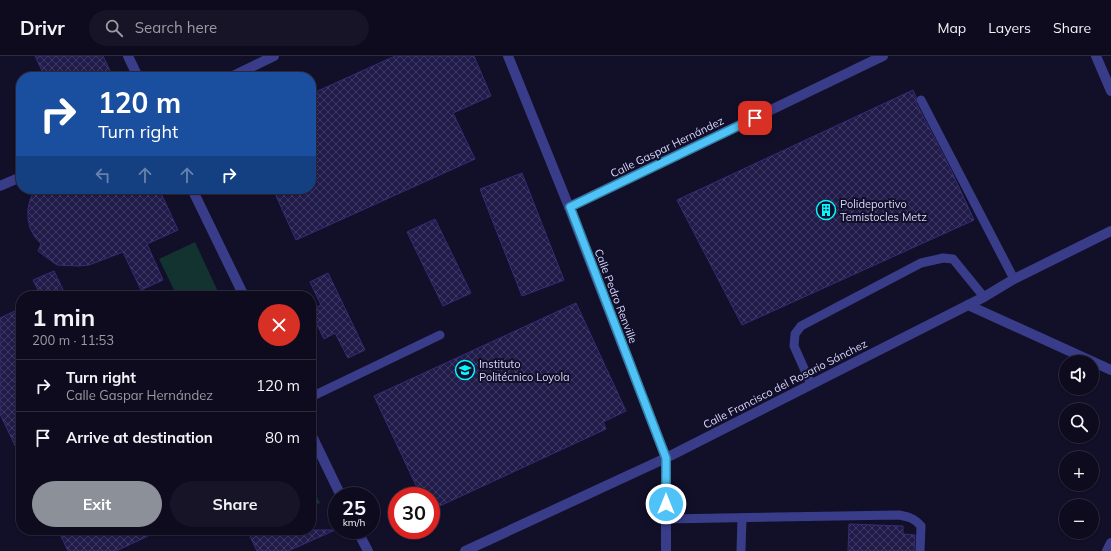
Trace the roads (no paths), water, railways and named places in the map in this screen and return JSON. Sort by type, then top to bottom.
[{"type":"street","points":[[128,56],[136,72]]},
{"type":"street","points":[[241,72],[274,56]]},
{"type":"street","name":"Calle Pedro Renville","points":[[508,56],[570,207],[666,458],[666,551]]},
{"type":"street","name":"Calle Gaspar Hernández","points":[[570,207],[883,56]]},
{"type":"street","points":[[1096,56],[1111,91]]},
{"type":"street","points":[[0,186],[16,179]]},
{"type":"street","points":[[194,194],[242,291]]},
{"type":"street","name":"Calle Francisco del Rosario Sánchez","points":[[466,551],[666,458],[984,297],[1014,279],[1111,231]]},
{"type":"street","points":[[968,305],[1111,370]]},
{"type":"street","points":[[316,444],[337,487]]},
{"type":"street","points":[[362,539],[368,551]]},
{"type":"street","points":[[1107,551],[1111,543]]},
{"type":"lane","points":[[921,100],[1014,279]]},
{"type":"lane","points":[[811,384],[794,346],[795,334],[801,326],[922,263],[943,258],[953,260],[984,297]]},
{"type":"lane","points":[[316,395],[440,335]]},
{"type":"lane","points":[[666,519],[899,515],[909,517],[916,521],[920,526],[920,551]]},
{"type":"lane","points":[[741,551],[742,518]]},
{"type":"place","name":"Polideportivo Temistocles Metz","points":[[826,210]]},
{"type":"place","name":"Instituto Politécnico Loyola","points":[[465,370]]}]
